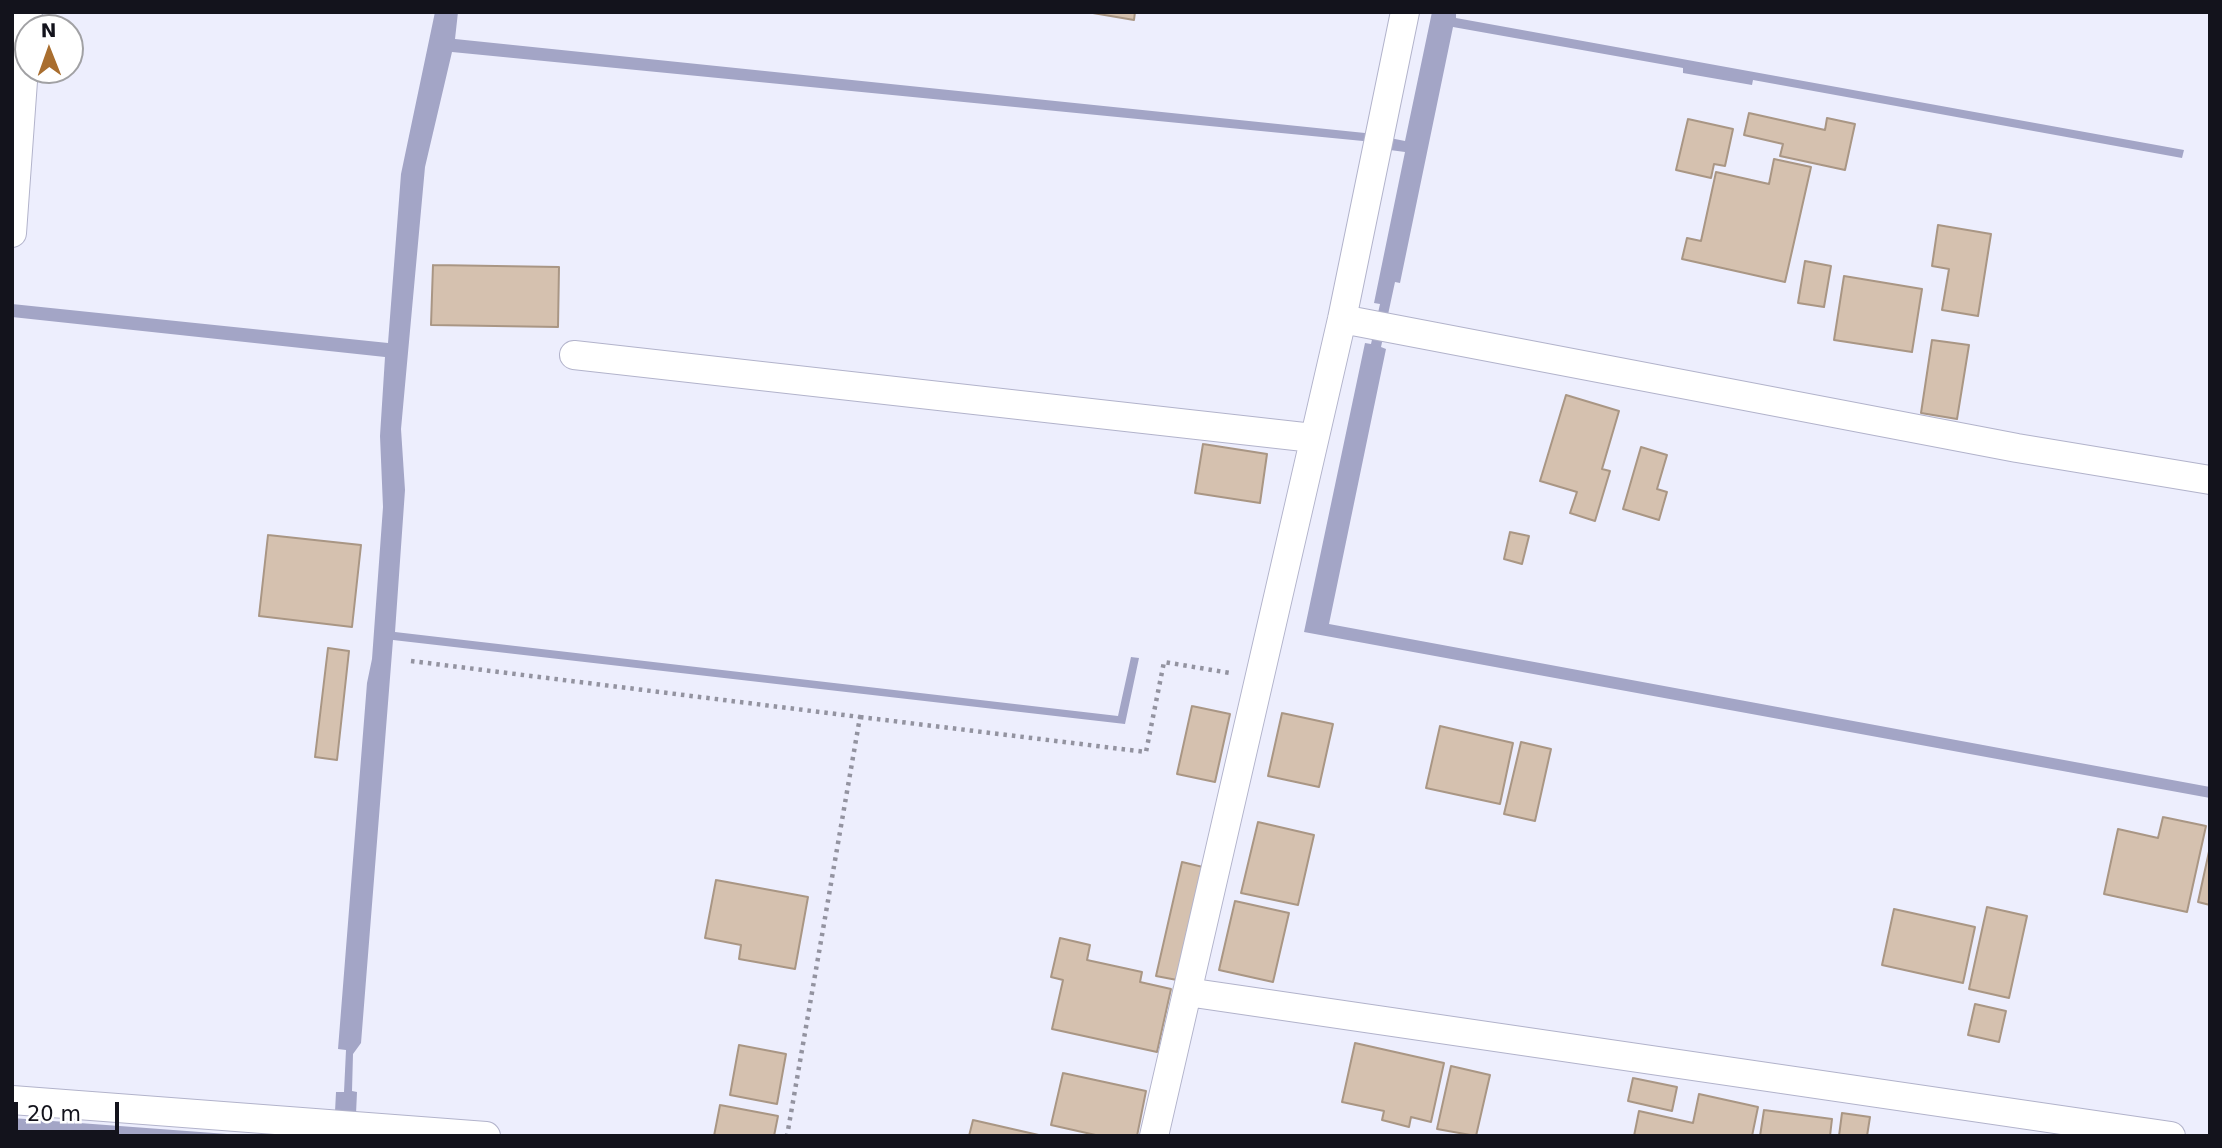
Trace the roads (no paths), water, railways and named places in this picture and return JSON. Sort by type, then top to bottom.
[{"type":"street","points":[[12,233],[27,12]]},
{"type":"street","points":[[1154,1136],[1313,438],[1368,324],[1379,141],[1405,12]]},
{"type":"street","points":[[1368,324],[1912,428],[2210,480]]},
{"type":"street","points":[[574,355],[1313,438]]},
{"type":"street","points":[[1187,992],[2171,1136]]},
{"type":"street","points":[[12,1100],[486,1136]]},
{"type":"water","points":[[435,12],[458,12],[455,39],[1365,133],[1405,141],[1432,12],[1456,12],[1456,18],[2184,150],[2182,158],[1753,80],[1752,85],[1683,73],[1683,68],[1453,27],[1400,283],[1395,282],[1381,347],[1386,349],[1329,624],[2210,787],[2210,798],[1304,632],[1365,343],[1371,344],[1380,304],[1374,303],[1405,152],[1363,141],[452,52],[425,167],[401,429],[405,490],[395,632],[1118,716],[1131,657],[1139,658],[1125,724],[393,640],[361,1043],[353,1054],[352,1091],[357,1092],[356,1114],[335,1112],[336,1092],[344,1092],[346,1050],[338,1049],[383,507],[380,436],[385,357],[12,317],[12,304],[388,343],[401,174]]},
{"type":"water","points":[[12,1118],[254,1136],[12,1136]]}]
